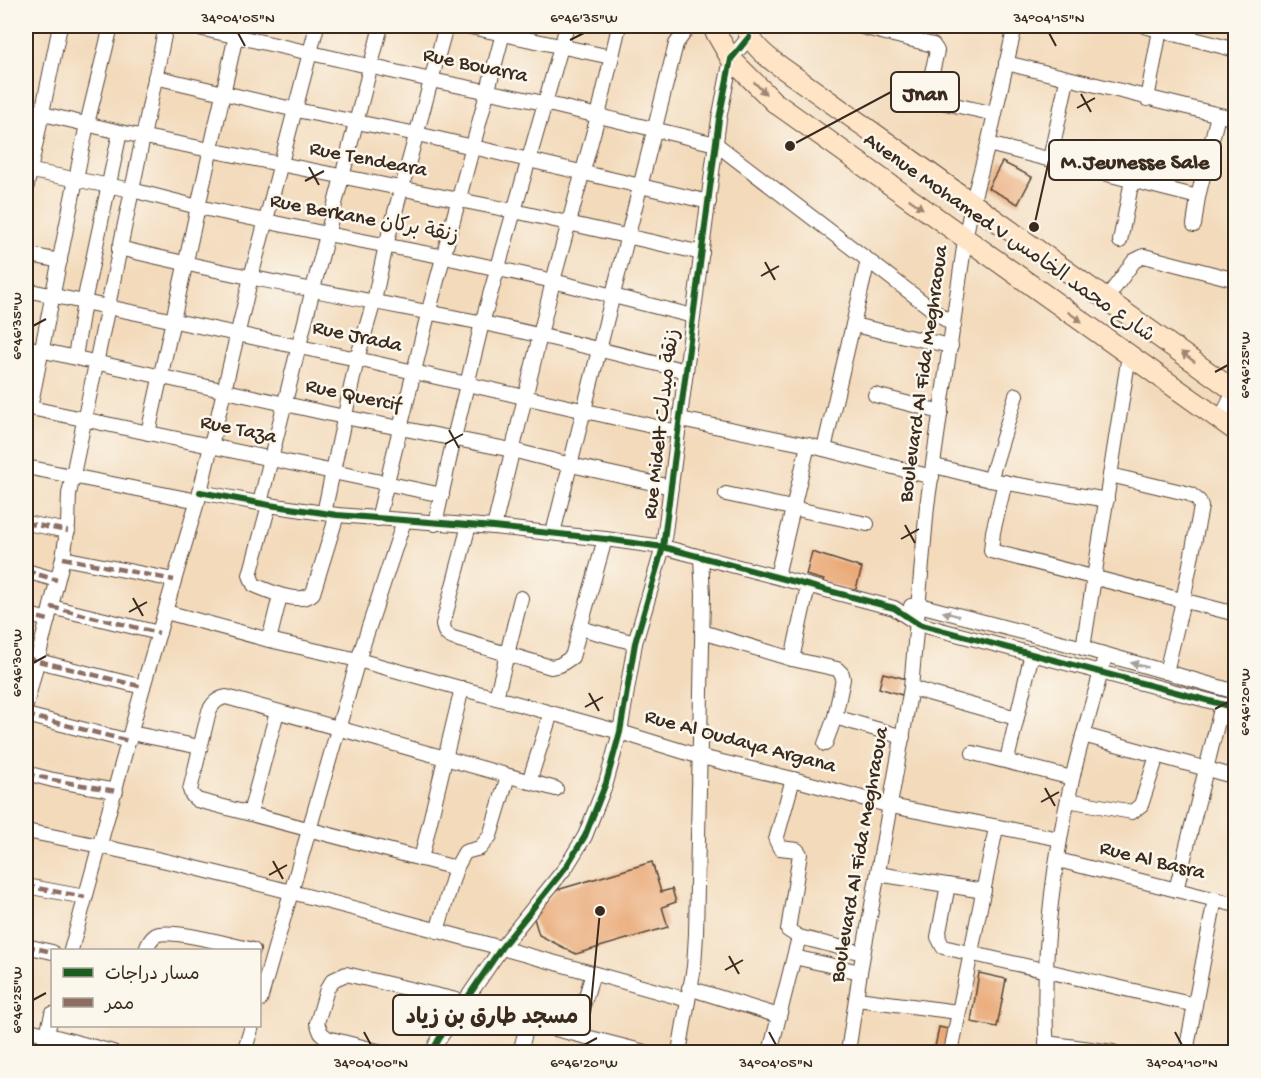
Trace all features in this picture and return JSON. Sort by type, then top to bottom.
[{"type":"street","points":[[26,190],[27,170],[60,26]]},
{"type":"street","points":[[28,407],[42,351],[87,124],[111,26]]},
{"type":"street","points":[[26,706],[32,660],[50,613],[63,558],[73,475],[166,26]]},
{"type":"street","name":"Rue Bouarra","points":[[190,26],[237,31],[310,52],[655,128],[716,144]]},
{"type":"street","points":[[72,949],[143,687],[199,497],[251,277],[317,26]]},
{"type":"street","points":[[381,26],[284,404],[250,576],[254,585],[280,596],[308,598],[314,593],[330,514],[331,473],[357,359],[446,26]]},
{"type":"street","points":[[466,26],[504,30],[560,47],[610,57]]},
{"type":"street","points":[[435,524],[482,323],[567,26]]},
{"type":"street","points":[[494,527],[553,281],[598,116],[619,26]]},
{"type":"street","points":[[553,533],[675,44],[688,26]]},
{"type":"street","name":"Avenue Mohamed V شارع محمد الخامس","points":[[712,26],[731,59],[774,102],[1228,426]]},
{"type":"street","points":[[717,26],[743,29]]},
{"type":"street","name":"Boulevard Al Fida Meghraoua","points":[[848,1053],[860,972],[911,688],[933,471],[965,240],[1015,26]]},
{"type":"street","points":[[1144,26],[1236,50]]},
{"type":"street","points":[[862,27],[933,45],[937,51],[928,97],[932,100],[995,114]]},
{"type":"street","name":"Avenue Mohamed V شارع محمد الخامس","points":[[743,29],[762,52],[774,62],[1235,390]]},
{"type":"street","name":"Rue Midelt زنقة ميدلت","points":[[432,1053],[439,1039],[502,947],[566,867],[585,836],[606,783],[620,732],[635,643],[663,547],[716,144],[731,59],[743,29]]},
{"type":"street","points":[[378,519],[458,200],[504,30]]},
{"type":"street","points":[[1147,99],[1160,30]]},
{"type":"street","points":[[148,433],[237,31]]},
{"type":"street","points":[[1006,63],[1067,80],[1236,119]]},
{"type":"street","points":[[155,77],[296,110],[528,159],[708,202]]},
{"type":"street","points":[[1050,159],[1067,80]]},
{"type":"street","name":"Rue Tendeara","points":[[26,110],[281,166],[514,211],[702,253]]},
{"type":"street","points":[[1194,225],[1198,197],[1218,115]]},
{"type":"street","points":[[75,357],[84,302],[120,132]]},
{"type":"street","points":[[716,144],[954,326]]},
{"type":"street","points":[[988,144],[1198,197]]},
{"type":"street","name":"Rue Berkane زنقة بركان","points":[[27,170],[109,185],[198,207],[445,257],[693,316]]},
{"type":"street","points":[[1120,242],[1132,180]]},
{"type":"street","points":[[119,248],[186,264],[482,323],[686,371]]},
{"type":"street","points":[[26,254],[60,261]]},
{"type":"street","points":[[1107,298],[1134,261],[1144,256],[1236,280]]},
{"type":"street","points":[[824,449],[868,260]]},
{"type":"street","name":"Rue Jrada","points":[[26,290],[357,359],[583,410],[808,445],[933,471],[1107,500]]},
{"type":"street","points":[[853,325],[951,346]]},
{"type":"street","name":"Rue Quercif","points":[[26,347],[344,417],[512,450],[671,487]]},
{"type":"street","points":[[1083,648],[1096,577],[1129,355]]},
{"type":"street","points":[[1228,426],[1235,390]]},
{"type":"street","points":[[875,395],[941,412]]},
{"type":"street","points":[[990,480],[1016,395]]},
{"type":"street","name":"Rue Taza","points":[[28,407],[442,495]]},
{"type":"street","points":[[777,576],[808,445]]},
{"type":"street","points":[[26,467],[199,497],[330,514],[494,527],[605,538],[663,547],[894,608],[918,624],[1229,707],[1205,769],[1176,890]]},
{"type":"street","points":[[1110,475],[1190,494],[1200,501],[1201,507],[1183,601],[1166,672]]},
{"type":"street","points":[[1005,482],[991,550],[1236,614]]},
{"type":"street","points":[[726,494],[867,524]]},
{"type":"street","points":[[261,992],[266,953],[291,891],[358,660],[404,521]]},
{"type":"street","points":[[26,524],[68,531]]},
{"type":"street","points":[[469,525],[442,624],[443,631],[453,638],[551,667],[560,666],[572,657],[605,538]]},
{"type":"street","points":[[63,558],[174,580]]},
{"type":"street","points":[[679,1053],[694,967],[696,934],[701,757],[701,558]]},
{"type":"street","points":[[26,571],[57,580]]},
{"type":"street","points":[[792,659],[808,586]]},
{"type":"street","points":[[269,640],[280,596]]},
{"type":"street","points":[[496,698],[521,598]]},
{"type":"street","points":[[894,608],[919,605],[1083,648],[1236,692]]},
{"type":"street","name":"Rue Al Oudaya Argana","points":[[166,612],[269,640],[358,660],[620,732],[701,757],[891,806],[1060,839]]},
{"type":"street","points":[[26,614],[50,613],[159,633]]},
{"type":"street","points":[[580,628],[635,643]]},
{"type":"street","points":[[702,632],[792,659],[837,669],[843,679],[835,717],[825,744]]},
{"type":"street","points":[[1007,760],[1032,653]]},
{"type":"street","points":[[1105,656],[1072,778],[1060,839],[1047,972],[1047,1048],[1113,1053]]},
{"type":"street","points":[[32,660],[143,687]]},
{"type":"street","points":[[421,859],[462,688]]},
{"type":"street","points":[[911,688],[1016,718]]},
{"type":"street","points":[[456,868],[197,800],[190,790],[212,704],[226,697],[556,789]]},
{"type":"street","points":[[250,813],[277,712]]},
{"type":"street","points":[[529,782],[550,713]]},
{"type":"street","points":[[26,716],[130,737],[200,747]]},
{"type":"street","points":[[835,717],[903,737]]},
{"type":"street","points":[[1083,735],[1236,777]]},
{"type":"street","points":[[973,753],[1072,778]]},
{"type":"street","points":[[1068,800],[1132,812],[1141,805],[1157,756]]},
{"type":"street","points":[[26,773],[116,790]]},
{"type":"street","points":[[437,931],[456,868],[465,852],[480,849],[490,836],[508,776]]},
{"type":"street","points":[[793,779],[776,840],[780,848],[797,850],[800,854],[788,927],[790,933],[864,953]]},
{"type":"street","points":[[951,1053],[996,828]]},
{"type":"street","points":[[26,831],[100,845],[291,891],[593,973],[779,1016]]},
{"type":"street","name":"Rue Al Basra","points":[[1058,860],[1236,905]]},
{"type":"street","points":[[878,874],[984,891]]},
{"type":"street","points":[[948,885],[938,937],[943,947],[1195,1005]]},
{"type":"street","points":[[26,886],[85,897]]},
{"type":"street","points":[[1186,1053],[1215,899]]},
{"type":"street","points":[[146,949],[148,943],[155,936],[172,933],[244,949]]},
{"type":"street","points":[[770,1053],[799,937]]},
{"type":"street","points":[[26,946],[51,952]]},
{"type":"street","points":[[794,957],[860,972]]},
{"type":"street","points":[[575,1033],[593,973]]},
{"type":"street","points":[[382,1053],[327,1038],[318,1028],[317,1023],[327,989],[337,977],[346,974],[465,1002],[528,1022],[575,1033],[618,1048],[645,1053]]},
{"type":"street","points":[[857,999],[958,1012]]},
{"type":"street","points":[[42,1053],[51,1018]]},
{"type":"street","points":[[520,1053],[528,1022]]},
{"type":"street","points":[[244,1053],[252,1027]]},
{"type":"street","points":[[26,1029],[114,1053]]},
{"type":"building","points":[[1002,162],[1032,177],[1018,204],[988,188]]},
{"type":"building","points":[[812,552],[862,568],[855,592],[806,575]]},
{"type":"building","points":[[883,673],[907,679],[902,695],[879,688]]},
{"type":"building","points":[[652,862],[661,892],[672,889],[676,902],[662,907],[668,927],[576,954],[539,935],[533,915],[557,890]]},
{"type":"building","points":[[979,973],[1006,979],[997,1027],[971,1022]]},
{"type":"building","points":[[939,1027],[953,1030],[949,1052],[934,1052]]},
{"type":"marked path","points":[[26,523],[68,531]]},
{"type":"marked path","points":[[63,558],[174,580]]},
{"type":"marked path","points":[[26,571],[57,580]]},
{"type":"marked path","points":[[51,607],[159,633]]},
{"type":"marked path","points":[[26,614],[48,620]]},
{"type":"marked path","points":[[26,658],[143,687]]},
{"type":"marked path","points":[[26,715],[129,741]]},
{"type":"marked path","points":[[26,773],[116,791]]},
{"type":"marked path","points":[[26,886],[85,897]]},
{"type":"marked path","points":[[26,946],[51,952]]},
{"type":"cycle path","points":[[432,1052],[502,947],[566,867],[585,836],[606,783],[620,732],[635,643],[663,547],[719,119],[731,59],[749,37]]},
{"type":"cycle path","points":[[200,492],[337,515],[494,527],[663,547],[894,608],[918,624],[1236,708]]},
{"type":"place","name":"Jnan","points":[[790,146]]},
{"type":"place","name":"M.Jeunesse Sale","points":[[1034,227]]},
{"type":"place","name":"مسجد طارق بن زياد","points":[[600,911]]}]
